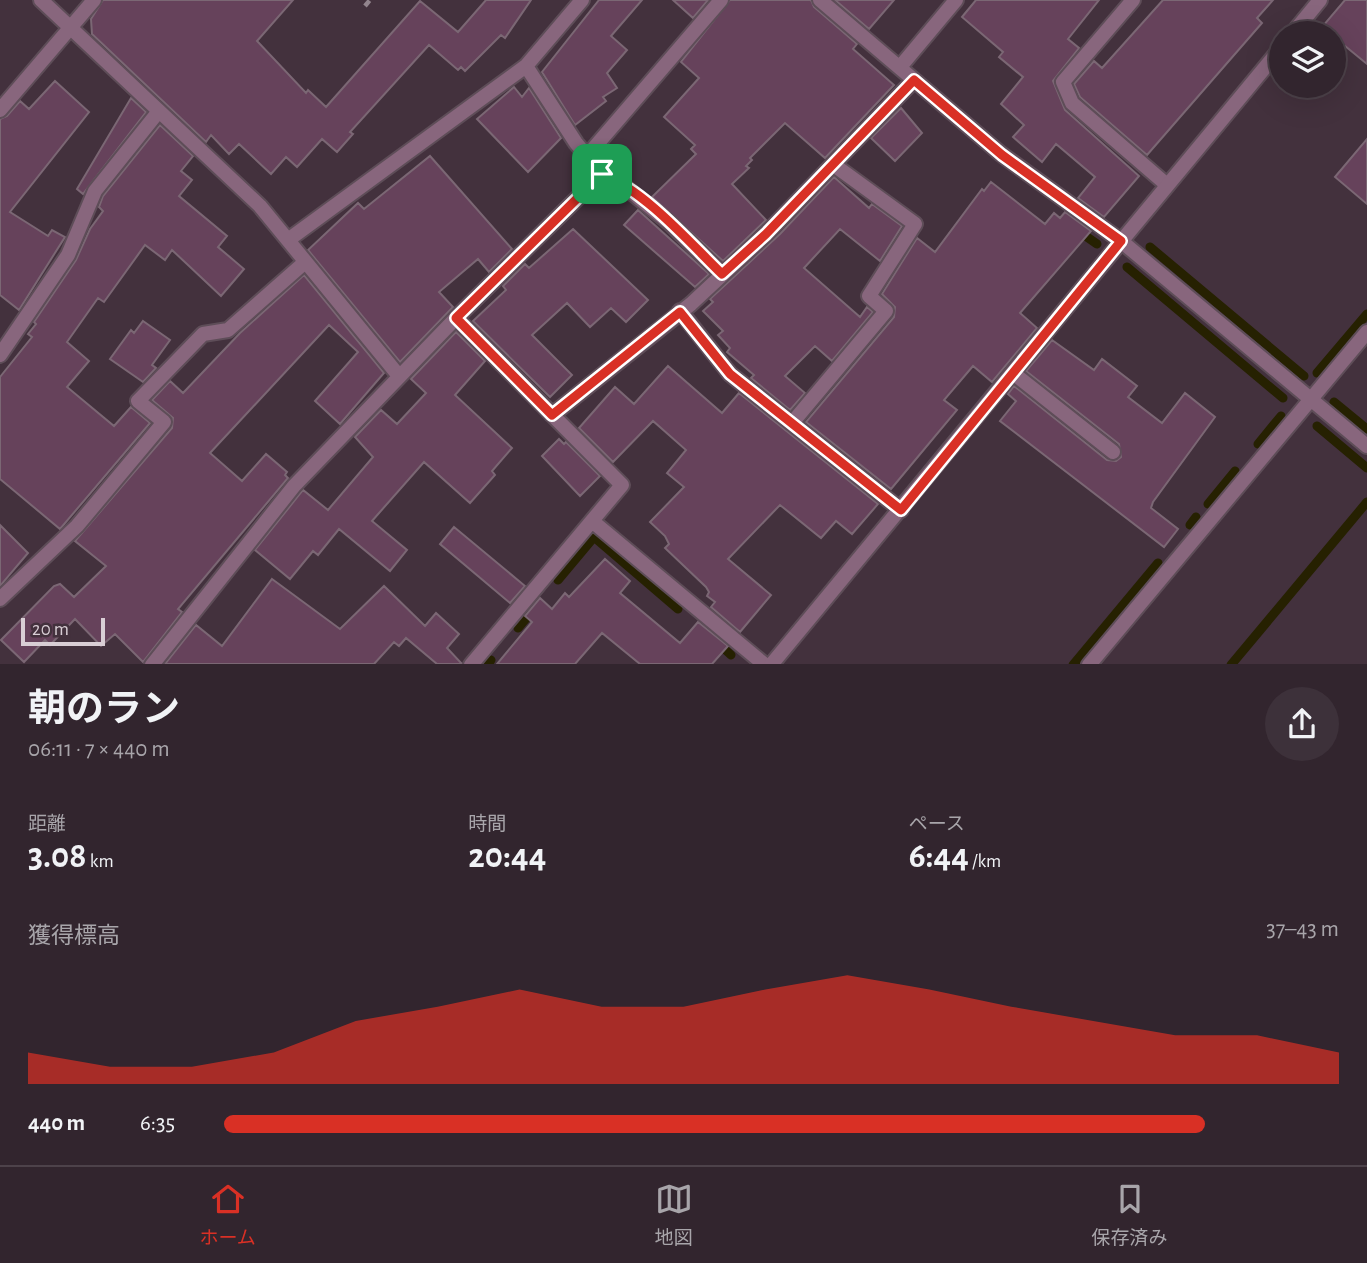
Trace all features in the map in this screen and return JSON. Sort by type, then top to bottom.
[{"type":"street","points":[[41,0],[260,206],[399,376]]},
{"type":"street","points":[[0,110],[94,0]]},
{"type":"street","points":[[288,240],[526,66],[582,0]]},
{"type":"street","points":[[587,156],[721,0]]},
{"type":"street","points":[[820,0],[1002,155],[1121,241],[1367,446]]},
{"type":"street","points":[[900,67],[956,0]]},
{"type":"street","points":[[1133,0],[1063,82],[1072,103],[1167,185]]},
{"type":"street","points":[[1303,21],[1320,0]]},
{"type":"street","points":[[771,664],[1269,62]]},
{"type":"street","points":[[526,66],[602,174],[616,180],[670,223],[722,274]]},
{"type":"street","points":[[552,415],[680,312],[722,274],[834,165],[914,80]]},
{"type":"street","points":[[0,355],[68,255],[95,191],[159,111]]},
{"type":"street","points":[[792,423],[886,311],[869,296],[915,224],[834,165]]},
{"type":"street","points":[[152,664],[294,486],[456,318],[602,174]]},
{"type":"street","points":[[0,599],[77,526],[164,422],[138,401],[203,334],[228,330],[304,263]]},
{"type":"street","points":[[680,312],[730,374],[901,510]]},
{"type":"street","points":[[456,318],[622,485],[471,664]]},
{"type":"street","points":[[1089,664],[1367,332]]},
{"type":"street","points":[[1013,373],[1113,452]]},
{"type":"street","points":[[592,521],[765,664]]},
{"type":"path","points":[[365,6],[370,0]]},
{"type":"building","points":[[103,0],[293,0],[257,41],[306,93],[308,90],[326,107],[420,1],[458,32],[486,0],[531,0],[505,38],[501,35],[465,71],[461,67],[458,70],[429,45],[350,132],[353,134],[337,152],[322,139],[297,167],[286,157],[271,174],[239,144],[229,154],[211,135],[206,142],[92,34],[91,19]]},
{"type":"building","points":[[599,0],[642,0],[611,36],[627,50],[607,73],[617,88],[603,97],[606,101],[575,125],[542,72]]},
{"type":"building","points":[[673,0],[708,0],[693,18]]},
{"type":"building","points":[[730,0],[811,0],[814,7],[857,44],[853,49],[894,85],[825,158],[785,123],[750,158],[752,160],[746,166],[749,168],[732,184],[766,220],[723,261],[652,197],[696,154],[691,149],[695,145],[664,117],[699,78],[681,62]]},
{"type":"building","points":[[835,0],[894,0],[869,29]]},
{"type":"building","points":[[976,0],[1099,0],[1068,39],[1079,48],[1053,81],[1065,110],[1139,176],[1104,217],[1078,198],[1095,177],[1056,144],[1042,162],[1013,137],[1024,125],[1001,104],[1023,77],[999,57],[1003,52],[962,17]]},
{"type":"building","points":[[1163,0],[1273,0],[1257,18],[1262,23],[1147,155],[1080,97],[1074,84],[1094,61],[1102,68]]},
{"type":"building","points":[[1345,0],[1367,0],[1367,64],[1346,47],[1346,21],[1327,21]]},
{"type":"building","points":[[55,81],[89,112],[10,212],[48,236],[52,230],[65,237],[19,310],[0,295],[0,119],[7,116],[20,101],[29,109]]},
{"type":"building","points":[[514,87],[522,97],[529,88],[561,138],[528,172],[477,119]]},
{"type":"building","points":[[131,98],[146,112],[83,194],[77,189]]},
{"type":"building","points":[[901,108],[922,133],[895,161],[871,138]]},
{"type":"building","points":[[160,125],[193,156],[181,171],[192,180],[179,196],[227,236],[218,247],[244,269],[221,296],[172,250],[165,260],[145,245],[104,302],[98,298],[67,342],[89,361],[67,387],[114,426],[131,407],[150,423],[60,529],[0,479],[0,377],[32,337],[28,334],[36,324],[34,322],[76,260],[90,229],[103,211],[99,207],[103,196]]},
{"type":"building","points":[[1367,139],[1367,204],[1335,177]]},
{"type":"building","points":[[430,156],[512,249],[489,272],[478,259],[439,292],[453,307],[400,362],[308,250],[358,203],[364,209]]},
{"type":"building","points":[[834,177],[869,208],[872,204],[902,226],[880,261],[840,229],[804,268],[860,317],[867,307],[873,312],[832,361],[815,346],[785,376],[805,393],[790,410],[751,378],[754,375],[727,352],[730,348],[718,335],[723,331],[703,311],[713,302],[710,299],[780,234]]},
{"type":"building","points":[[991,182],[1045,224],[1054,213],[1060,218],[1065,212],[1091,231],[1020,313],[1037,328],[992,382],[973,366],[944,400],[957,410],[891,489],[806,422],[894,317],[895,307],[882,294],[917,238],[935,252],[982,189],[984,191]]},
{"type":"building","points":[[638,210],[709,274],[695,287],[624,225]]},
{"type":"building","points":[[573,229],[648,300],[626,322],[611,308],[590,327],[567,303],[532,335],[572,375],[550,397],[473,321],[506,290],[503,286],[525,264],[529,268]]},
{"type":"building","points":[[304,275],[384,373],[340,424],[315,401],[358,352],[329,325],[210,453],[242,481],[266,454],[287,472],[285,475],[288,478],[178,609],[182,612],[143,662],[115,634],[101,646],[75,619],[50,645],[45,640],[24,662],[1,640],[54,586],[60,584],[74,597],[106,566],[75,541],[172,428],[173,418],[152,400],[170,381],[183,393],[240,333]]},
{"type":"building","points":[[143,321],[170,340],[152,365],[156,368],[143,382],[110,359],[131,330],[134,333]]},
{"type":"building","points":[[456,332],[485,361],[455,395],[512,448],[492,471],[495,475],[470,503],[424,462],[372,521],[407,550],[390,571],[339,529],[318,555],[313,551],[290,579],[255,550],[303,490],[328,510],[373,457],[355,437],[381,410],[397,424],[426,393],[411,379]]},
{"type":"building","points":[[1052,340],[1094,370],[1102,359],[1137,386],[1128,397],[1162,423],[1185,393],[1215,417],[1153,502],[1151,508],[1178,529],[1164,547],[1000,421],[1016,401],[1008,394],[1014,386],[1107,460],[1116,461],[1121,457],[1119,444],[1026,371]]},
{"type":"building","points":[[668,366],[722,413],[739,393],[878,504],[852,534],[836,521],[821,538],[780,505],[728,559],[771,595],[740,632],[711,607],[715,602],[707,596],[709,592],[706,587],[665,548],[669,544],[665,536],[650,522],[684,487],[667,473],[686,450],[653,421],[613,462],[579,428],[615,387],[634,404]]},
{"type":"building","points":[[559,439],[564,444],[566,442],[600,476],[580,496],[542,456]]},
{"type":"building","points":[[0,525],[28,553],[0,586]]},
{"type":"building","points":[[454,527],[525,586],[510,603],[440,544]]},
{"type":"building","points":[[605,559],[630,581],[620,593],[680,643],[698,622],[728,646],[712,664],[640,664],[602,633],[575,664],[497,664],[532,622],[525,616],[540,598],[552,609],[565,593],[569,597]]},
{"type":"building","points":[[272,579],[340,629],[384,586],[425,626],[436,613],[459,634],[447,648],[462,664],[437,664],[406,638],[399,646],[394,642],[374,664],[165,664],[196,625],[222,646]]},
{"type":"waterway","points":[[1087,237],[1097,244]]},
{"type":"waterway","points":[[1150,247],[1304,376]]},
{"type":"waterway","points":[[1127,267],[1283,398]]},
{"type":"waterway","points":[[1317,373],[1367,314]]},
{"type":"waterway","points":[[1334,402],[1367,429]]},
{"type":"waterway","points":[[1258,444],[1281,416]]},
{"type":"waterway","points":[[1317,426],[1367,468]]},
{"type":"waterway","points":[[1208,504],[1235,471]]},
{"type":"waterway","points":[[1232,664],[1367,502]]},
{"type":"waterway","points":[[1190,525],[1196,517]]},
{"type":"waterway","points":[[558,580],[594,537],[678,609]]},
{"type":"waterway","points":[[1074,664],[1158,563]]},
{"type":"waterway","points":[[518,628],[528,616]]},
{"type":"waterway","points":[[718,643],[731,655]]},
{"type":"waterway","points":[[489,664],[491,660]]},
{"type":"route","points":[[914,80],[1002,155],[1121,241],[901,510],[730,374],[680,312],[552,415],[456,318],[602,174],[616,180],[670,223],[722,274],[840,160],[914,80]]}]
